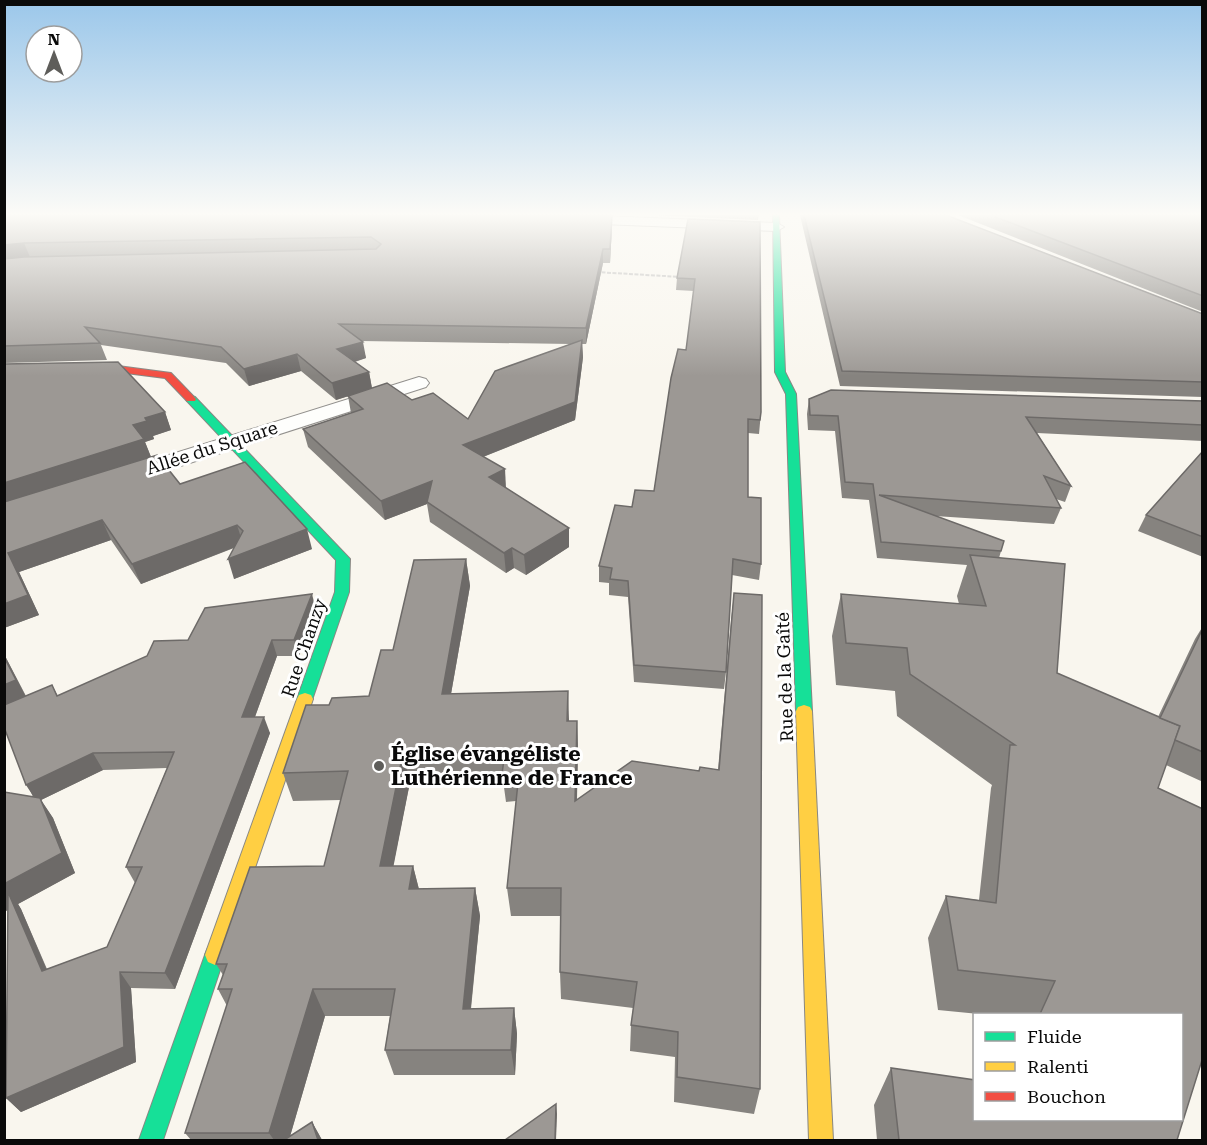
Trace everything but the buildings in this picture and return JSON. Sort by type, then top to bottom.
[{"type":"street","name":"Rue de la Gaîté","points":[[777,268],[780,372],[797,395],[821,1140]]},
{"type":"street","name":"Rue Chanzy","points":[[4,372],[118,369],[168,375],[343,559],[342,592],[151,1140]]},
{"type":"lane","name":"Allée du Square","points":[[105,483],[420,383]]},
{"type":"path","points":[[586,272],[688,277]]},
{"type":"traffic: fast","points":[[777,268],[780,372],[791,394],[804,711]]},
{"type":"traffic: fast","points":[[191,399],[343,559],[342,592],[305,699]]},
{"type":"traffic: fast","points":[[151,1140],[215,955]]},
{"type":"traffic: slow","points":[[215,955],[305,699]]},
{"type":"traffic: slow","points":[[804,711],[821,1140]]},
{"type":"traffic: jam","points":[[4,372],[118,369],[168,375],[191,399]]},
{"type":"place","name":"Église évangéliste Luthérienne de France","points":[[379,766]]}]
